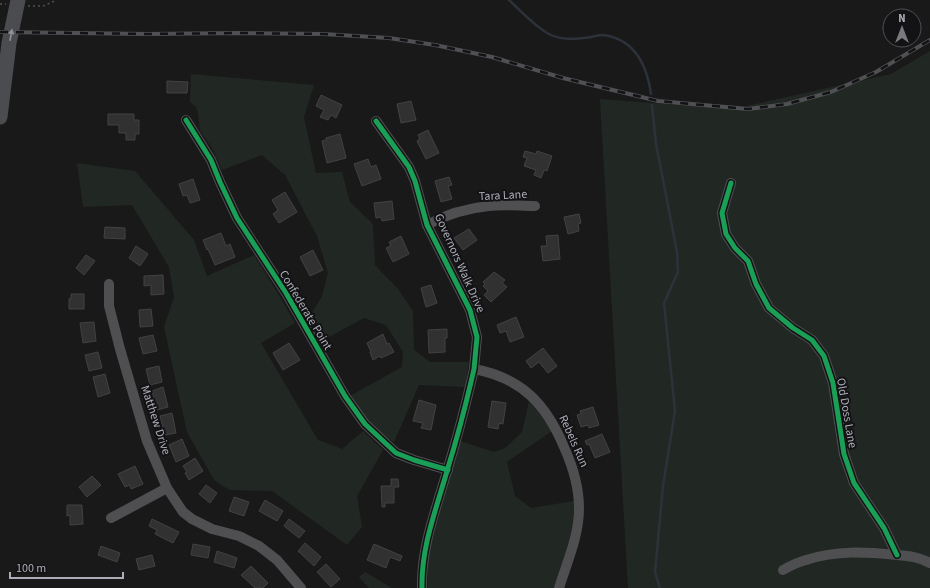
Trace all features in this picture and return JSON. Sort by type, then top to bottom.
[{"type":"highway","points":[[0,117],[10,36],[18,0]]},
{"type":"street","name":"Confederate Point","points":[[186,120],[211,160],[237,218],[286,293],[345,396],[365,424],[396,452],[414,460],[448,470]]},
{"type":"street","name":"Governors Walk Drive","points":[[376,121],[409,167],[415,181],[427,225],[470,310],[477,337],[474,369],[448,470],[428,534],[422,572],[422,588]]},
{"type":"street","name":"Old Doss Lane","points":[[731,183],[722,214],[726,234],[735,248],[748,261],[756,284],[769,308],[793,328],[812,340],[824,356],[833,383],[844,454],[854,483],[884,528],[897,555]]},
{"type":"street","name":"Tara Lane","points":[[427,225],[436,220],[461,212],[489,206],[535,206]]},
{"type":"street","name":"Matthew Drive","points":[[109,284],[109,306],[147,441],[168,488],[183,512],[192,519],[212,529],[239,536],[259,546],[277,560],[302,588]]},
{"type":"street","name":"Rebels Run","points":[[474,369],[502,377],[521,387],[530,395],[544,409],[552,422],[571,462],[578,490],[578,515],[574,541],[559,588]]},
{"type":"street","points":[[111,518],[168,488]]},
{"type":"street","points":[[783,570],[805,560],[826,554],[865,552],[908,555],[930,563]]},
{"type":"shaded area","points":[[930,51],[930,588],[628,588],[600,99],[733,109],[891,74]]},
{"type":"shaded area","points":[[191,74],[314,85],[304,117],[316,173],[342,172],[350,202],[373,224],[375,265],[398,289],[413,311],[414,350],[430,362],[469,362],[465,387],[419,385],[394,442],[378,432],[366,420],[350,396],[402,367],[403,352],[386,325],[364,318],[318,343],[306,323],[322,296],[328,273],[317,236],[285,175],[262,155],[222,170],[212,148],[200,131],[196,107],[190,102]]},
{"type":"shaded area","points":[[77,163],[135,171],[194,240],[207,276],[254,255],[295,323],[261,343],[318,440],[342,449],[363,431],[383,450],[357,496],[362,527],[347,545],[272,491],[229,490],[214,480],[187,432],[164,327],[174,297],[169,267],[132,205],[83,207]]},
{"type":"shaded area","points":[[529,401],[537,409],[552,431],[507,462],[515,496],[531,508],[574,501],[574,512],[570,535],[565,556],[554,588],[428,588],[428,561],[431,545],[460,441],[494,452],[505,448],[522,432]]},
{"type":"shaded area","points":[[365,572],[392,588],[369,588],[359,577]]},
{"type":"building","points":[[167,81],[188,82],[187,93],[167,93]]},
{"type":"building","points":[[321,95],[342,105],[336,118],[331,115],[328,120],[320,117],[324,110],[316,106]]},
{"type":"building","points":[[411,101],[416,120],[401,123],[397,104]]},
{"type":"building","points":[[108,114],[134,114],[134,120],[139,120],[139,134],[135,134],[135,140],[126,140],[126,133],[119,133],[119,125],[108,125]]},
{"type":"building","points":[[428,130],[439,153],[426,159],[417,141],[420,139],[418,135]]},
{"type":"building","points":[[340,134],[346,158],[327,163],[322,141],[326,140],[326,138]]},
{"type":"building","points":[[525,151],[536,154],[537,151],[552,156],[547,171],[544,170],[541,178],[534,175],[536,170],[524,166],[527,158],[523,157]]},
{"type":"building","points":[[368,159],[371,167],[376,165],[381,179],[362,186],[354,164]]},
{"type":"building","points":[[449,177],[452,185],[448,186],[452,199],[441,202],[435,181]]},
{"type":"building","points":[[193,179],[200,200],[190,203],[187,195],[183,196],[179,184]]},
{"type":"building","points":[[285,192],[297,212],[279,223],[273,214],[278,210],[272,200]]},
{"type":"building","points":[[392,201],[394,219],[382,221],[381,217],[376,218],[374,203]]},
{"type":"building","points":[[579,214],[581,223],[578,224],[579,231],[568,234],[564,217]]},
{"type":"building","points":[[105,227],[125,228],[125,239],[104,238]]},
{"type":"building","points":[[469,229],[477,240],[463,250],[454,238]]},
{"type":"building","points":[[221,233],[226,246],[230,244],[235,257],[215,265],[203,240]]},
{"type":"building","points":[[558,235],[560,259],[543,261],[541,246],[547,246],[546,236]]},
{"type":"building","points":[[401,236],[409,254],[393,262],[386,248],[391,246],[389,242]]},
{"type":"building","points":[[136,246],[148,254],[140,266],[129,258]]},
{"type":"building","points":[[313,250],[323,270],[310,276],[300,257]]},
{"type":"building","points":[[86,255],[95,261],[84,275],[76,268]]},
{"type":"building","points":[[494,272],[505,280],[502,283],[507,287],[491,302],[484,295],[488,291],[483,286],[485,284],[483,282]]},
{"type":"building","points":[[163,275],[164,294],[151,295],[151,285],[144,286],[144,276]]},
{"type":"building","points":[[431,285],[437,303],[426,307],[421,288]]},
{"type":"building","points":[[71,294],[84,294],[84,309],[69,309],[69,299],[71,299]]},
{"type":"building","points":[[151,309],[153,326],[140,327],[139,310]]},
{"type":"building","points":[[516,317],[524,337],[510,342],[506,331],[500,333],[497,325]]},
{"type":"building","points":[[94,322],[96,341],[83,343],[80,323]]},
{"type":"building","points":[[447,329],[447,338],[445,338],[445,352],[429,353],[428,330]]},
{"type":"building","points":[[383,334],[387,344],[389,343],[394,352],[381,358],[380,356],[373,360],[367,343]]},
{"type":"building","points":[[153,335],[157,351],[143,354],[139,338]]},
{"type":"building","points":[[289,343],[300,360],[283,370],[273,353]]},
{"type":"building","points":[[543,348],[557,366],[548,373],[539,362],[531,368],[526,361]]},
{"type":"building","points":[[98,352],[102,368],[89,371],[85,355]]},
{"type":"building","points":[[159,366],[162,382],[150,385],[146,369]]},
{"type":"building","points":[[105,374],[110,393],[98,397],[93,377]]},
{"type":"building","points":[[163,387],[168,407],[157,410],[152,391]]},
{"type":"building","points":[[419,400],[436,405],[431,430],[421,428],[423,423],[413,421]]},
{"type":"building","points":[[492,401],[506,403],[503,424],[499,423],[498,429],[488,427]]},
{"type":"building","points":[[593,407],[599,425],[589,428],[588,425],[581,427],[577,415],[581,414],[580,411]]},
{"type":"building","points":[[172,413],[176,433],[165,435],[160,416]]},
{"type":"building","points":[[602,434],[610,452],[595,458],[589,444],[587,445],[585,441]]},
{"type":"building","points":[[182,439],[189,456],[176,462],[169,445]]},
{"type":"building","points":[[195,458],[203,471],[189,480],[185,473],[187,472],[183,466]]},
{"type":"building","points":[[135,466],[143,484],[131,489],[130,485],[125,487],[118,474]]},
{"type":"building","points":[[92,476],[101,485],[87,497],[79,487]]},
{"type":"building","points":[[391,479],[398,479],[399,487],[394,487],[394,503],[385,503],[385,507],[382,507],[381,486],[391,486]]},
{"type":"building","points":[[206,485],[217,493],[210,503],[199,494]]},
{"type":"building","points":[[234,497],[249,502],[244,516],[229,511]]},
{"type":"building","points":[[265,500],[283,511],[277,521],[259,511]]},
{"type":"building","points":[[67,505],[82,505],[83,524],[70,525],[70,515],[67,516]]},
{"type":"building","points":[[152,519],[179,532],[173,543],[155,534],[157,530],[149,526]]},
{"type":"building","points":[[289,519],[305,531],[299,538],[284,526]]},
{"type":"building","points":[[305,543],[321,557],[314,566],[298,551]]},
{"type":"building","points":[[193,544],[210,547],[208,558],[191,555]]},
{"type":"building","points":[[374,544],[402,556],[400,561],[390,557],[386,568],[367,560]]},
{"type":"building","points":[[101,546],[120,553],[117,562],[98,555]]},
{"type":"building","points":[[217,551],[237,558],[234,568],[214,562]]},
{"type":"building","points":[[152,555],[155,566],[139,570],[136,559]]},
{"type":"building","points":[[326,564],[340,579],[331,587],[317,572]]},
{"type":"building","points":[[251,566],[268,583],[263,588],[255,588],[241,575]]},
{"type":"waterway","points":[[509,0],[538,27],[559,38],[575,39],[603,35],[623,42],[638,56],[646,74],[651,94]]},
{"type":"waterway","points":[[652,105],[656,144],[677,252],[678,272],[664,303],[675,411],[663,486],[655,572],[660,588]]},
{"type":"railway","points":[[0,32],[323,34],[389,38],[435,45],[492,57],[563,78],[658,101],[748,109],[787,104],[831,92],[876,72],[930,40]]},
{"type":"cycle path","points":[[186,120],[211,160],[237,218],[286,293],[345,396],[365,424],[396,453],[448,470]]},
{"type":"cycle path","points":[[376,121],[409,167],[415,181],[427,225],[470,310],[477,337],[474,369],[457,438],[434,514],[427,543],[422,573],[422,588]]},
{"type":"cycle path","points":[[731,183],[722,213],[726,234],[735,248],[748,261],[756,284],[769,308],[793,328],[812,340],[824,356],[833,383],[844,454],[854,483],[884,528],[897,555]]}]
